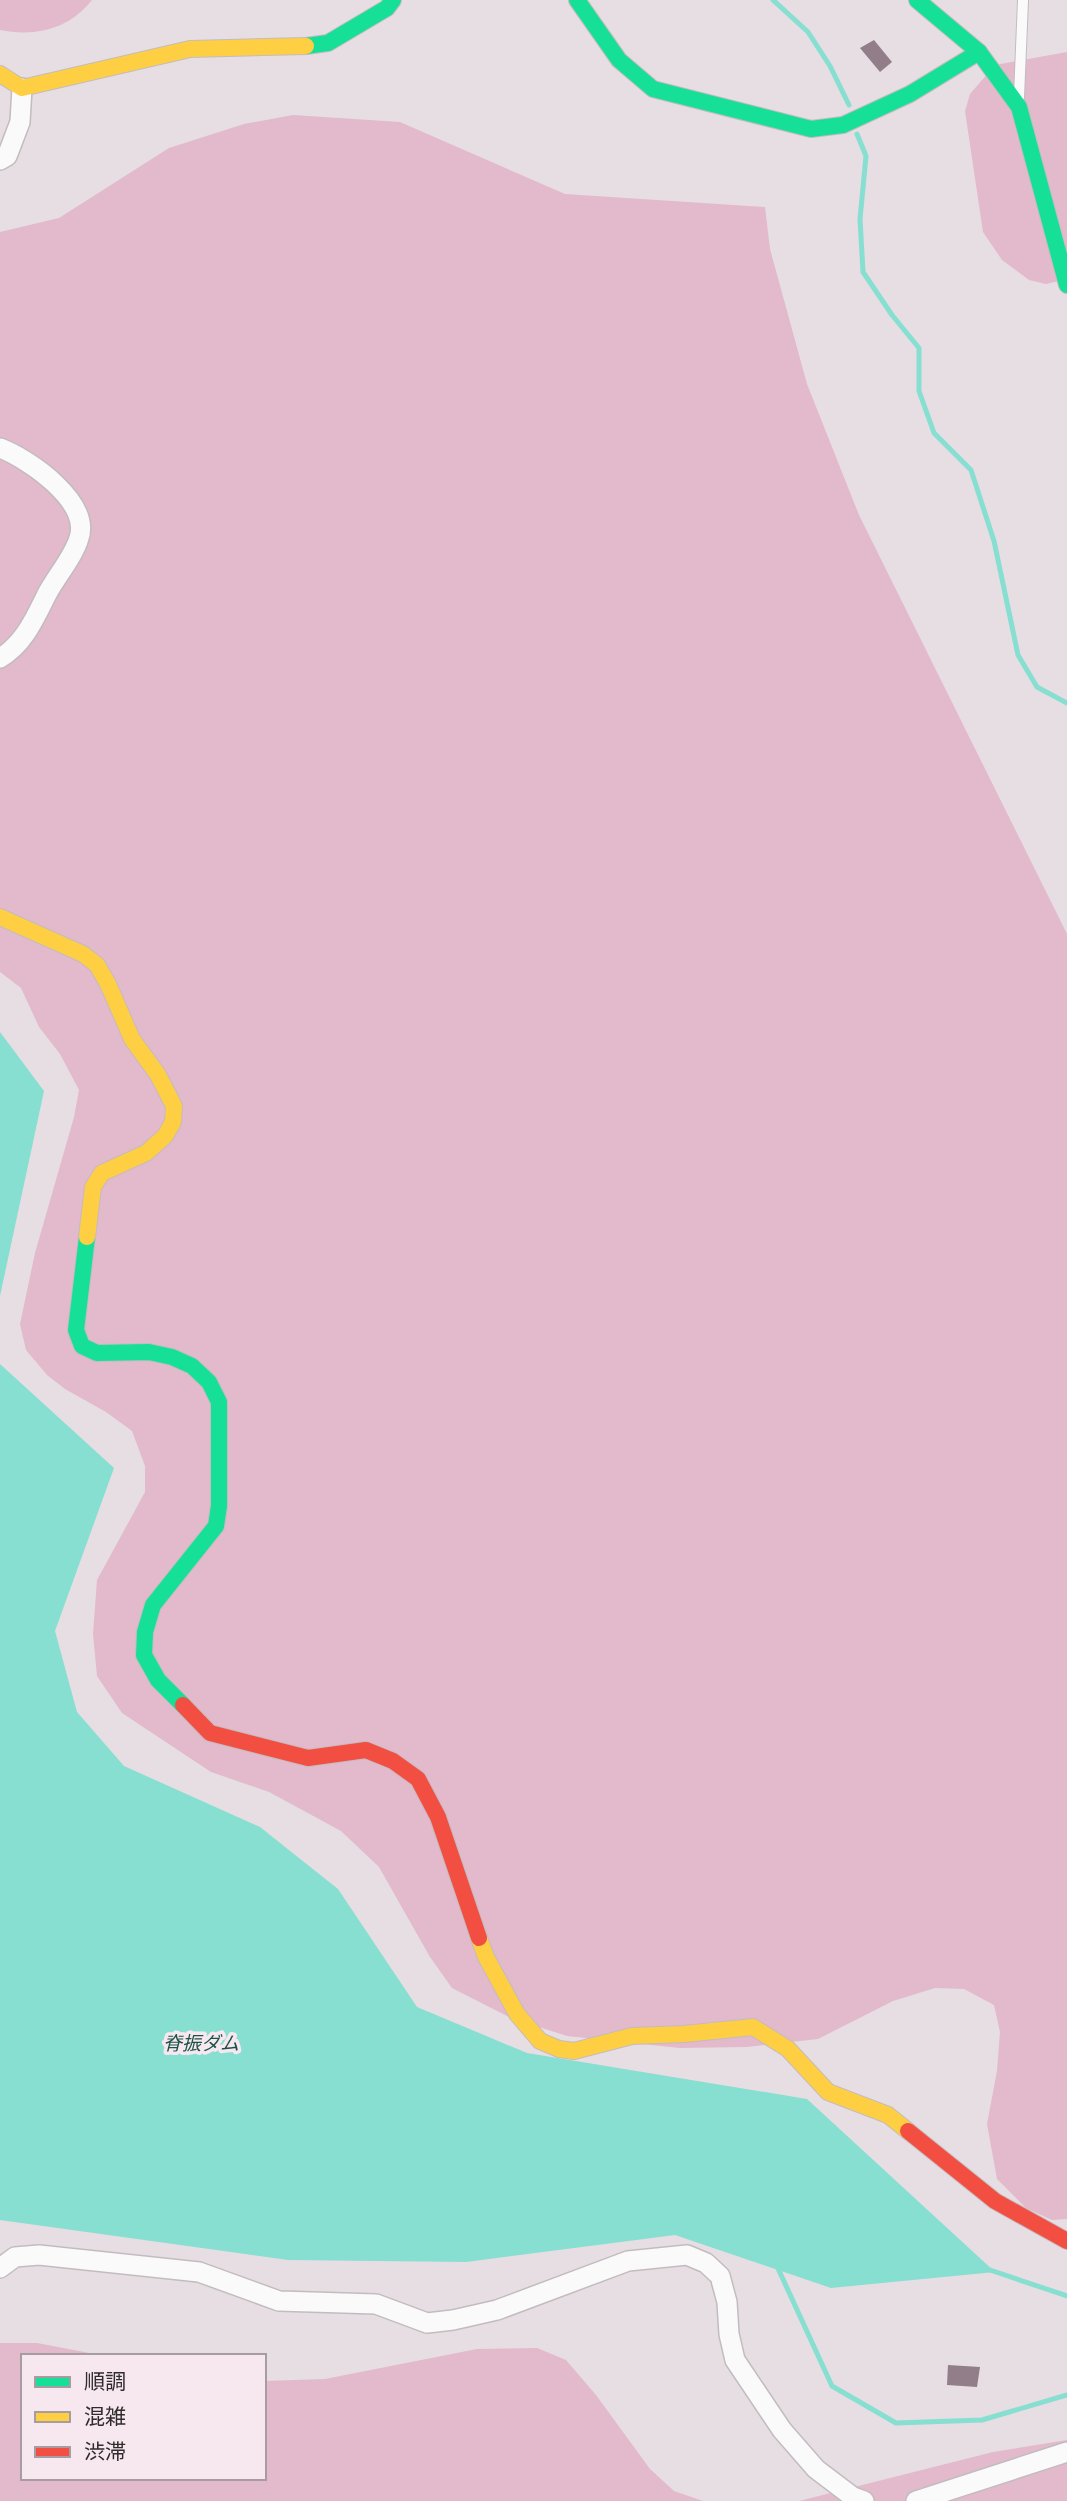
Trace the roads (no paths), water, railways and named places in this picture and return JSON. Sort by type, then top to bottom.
[{"type":"street","points":[[0,74],[22,88],[190,48],[313,46],[328,43],[387,8],[393,0]]},
{"type":"street","points":[[577,0],[606,45],[632,76],[653,89],[811,130],[843,125],[910,94],[979,52]]},
{"type":"street","points":[[917,0],[979,52],[1019,107],[1067,285]]},
{"type":"street","points":[[0,159],[7,156],[20,122],[22,88]]},
{"type":"street","points":[[0,448],[15,453],[63,489],[81,520],[80,538],[30,628],[13,651],[0,659]]},
{"type":"street","points":[[0,917],[83,954],[97,965],[132,1039],[158,1075],[174,1105],[173,1122],[165,1136],[146,1153],[102,1173],[93,1187],[76,1330],[82,1346],[97,1353],[149,1352],[172,1357],[192,1366],[209,1382],[219,1402],[219,1506],[216,1526],[153,1605],[145,1632],[144,1655],[158,1680],[210,1733],[308,1758],[366,1750],[393,1761],[418,1779],[438,1817],[486,1957],[517,2014],[540,2041],[559,2049],[574,2050],[632,2036],[753,2027],[788,2049],[828,2092],[888,2115],[995,2201],[1067,2242]]},
{"type":"street","points":[[0,2268],[15,2258],[39,2255],[199,2272],[279,2301],[376,2304],[428,2323],[496,2310],[628,2261],[687,2255],[706,2263],[720,2276],[727,2302],[729,2334],[735,2360],[782,2430],[816,2469],[853,2497],[864,2501]]},
{"type":"street","points":[[916,2501],[1067,2452]]},
{"type":"lane","points":[[1019,107],[1023,0]]},
{"type":"water","points":[[0,1032],[44,1091],[0,1296]]},
{"type":"water","name":"脊振ダム","points":[[0,1364],[114,1468],[55,1631],[77,1712],[124,1766],[260,1827],[338,1889],[417,2007],[527,2053],[807,2099],[995,2272],[831,2288],[675,2235],[466,2262],[288,2260],[0,2220]]},
{"type":"waterway","points":[[773,0],[808,32],[830,66],[849,105]]},
{"type":"waterway","points":[[857,134],[866,156],[860,219],[863,272],[892,315],[919,348],[919,391],[934,433],[971,470],[994,541],[1018,655],[1037,687],[1067,703]]},
{"type":"waterway","points":[[776,2264],[832,2386],[896,2423],[982,2420],[1067,2395]]},
{"type":"waterway","points":[[990,2270],[1067,2296]]}]
